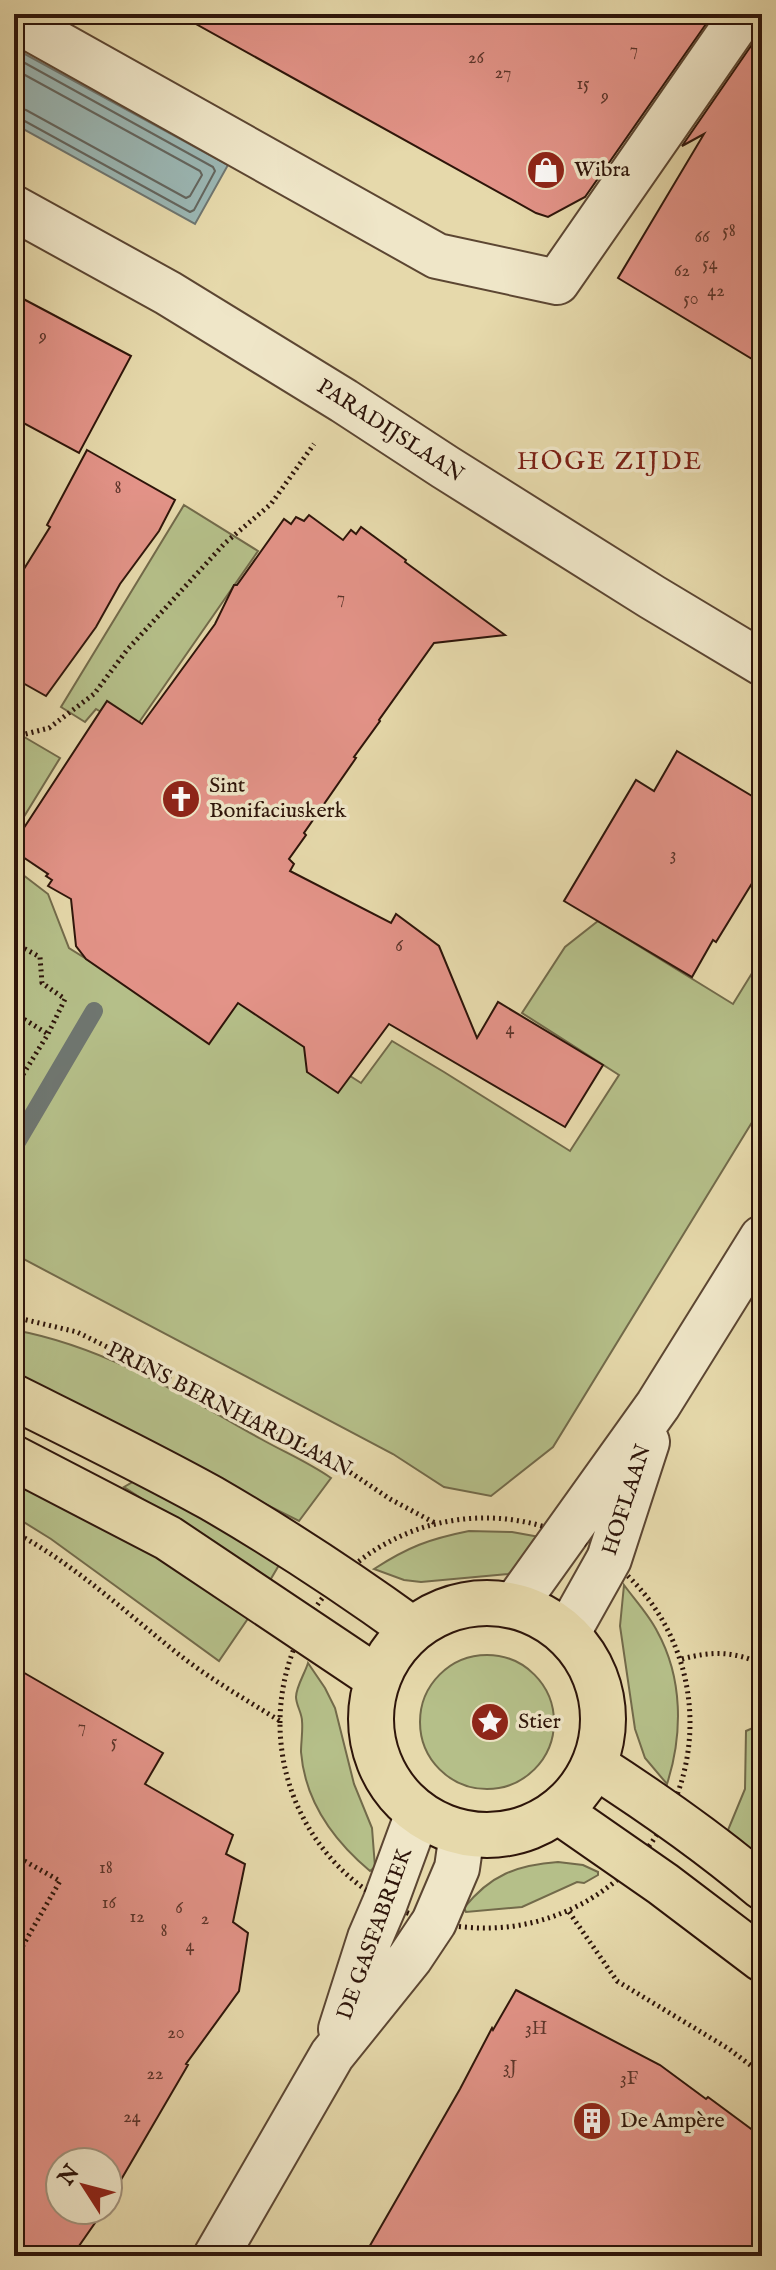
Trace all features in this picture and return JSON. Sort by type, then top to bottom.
[{"type":"main road","points":[[14,1397],[142,1460],[212,1499],[313,1560],[412,1629]]},
{"type":"main road","points":[[14,1458],[168,1538],[377,1678]]},
{"type":"main road","points":[[488,1602],[515,1605],[543,1617],[567,1634],[583,1652],[594,1672],[601,1695],[604,1719],[602,1742],[594,1765],[579,1791],[537,1825],[488,1836],[462,1833],[439,1826],[418,1813],[400,1797],[385,1776],[375,1753],[371,1703],[377,1678],[391,1652],[412,1629],[435,1614],[460,1605],[488,1602]]},
{"type":"main road","points":[[594,1765],[669,1813],[762,1887]]},
{"type":"main road","points":[[558,1811],[663,1884],[762,1959]]},
{"type":"street","points":[[14,19],[437,256],[557,282],[743,14]]},
{"type":"street","name":"PARADIJSLAAN","points":[[14,208],[168,293],[762,663]]},
{"type":"street","name":"HOFLAAN","points":[[515,1605],[658,1405],[762,1238]]},
{"type":"street","name":"HOFLAAN","points":[[567,1634],[609,1559],[658,1405]]},
{"type":"street","name":"DE GASFABRIEK","points":[[332,2055],[370,1938],[418,1813]]},
{"type":"street","name":"DE GASFABRIEK","points":[[216,2256],[332,2055],[410,1958],[434,1922],[457,1868],[462,1833]]},
{"type":"path","points":[[14,737],[49,728],[94,694],[127,650],[206,563],[271,504],[344,401]]},
{"type":"path","points":[[14,943],[40,957],[42,983],[65,999],[48,1034],[16,1079],[14,1089]]},
{"type":"path","points":[[14,1013],[48,1034]]},
{"type":"path","points":[[14,1307],[15,1318]]},
{"type":"path","name":"PRINS BERNHARDLAAN","points":[[15,1318],[77,1332],[323,1454],[390,1499],[435,1523]]},
{"type":"path","points":[[14,1532],[87,1580],[225,1688],[280,1721]]},
{"type":"path","points":[[682,1659],[710,1652],[747,1657],[762,1664]]},
{"type":"path","points":[[14,1855],[60,1881],[14,1961]]},
{"type":"path","points":[[569,1912],[617,1981],[729,2049],[762,2074]]},
{"type":"green space","points":[[184,505],[258,551],[133,731],[96,709],[85,722],[61,707]]},
{"type":"green space","points":[[14,731],[60,758],[14,833]]},
{"type":"green space","points":[[14,868],[48,894],[69,948],[146,996],[236,948],[282,1032],[361,1083],[392,1041],[570,1151],[619,1075],[522,1013],[565,947],[598,921],[733,1004],[762,957],[762,1106],[553,1447],[491,1496],[444,1487],[393,1454],[14,1254]]},
{"type":"green space","points":[[14,1330],[79,1348],[142,1374],[331,1478],[299,1521],[14,1377]]},
{"type":"green space","points":[[14,1472],[97,1519],[249,1617],[219,1661],[51,1539],[14,1516]]},
{"type":"green space","points":[[138,1479],[282,1560],[269,1582],[124,1487]]},
{"type":"green space","points":[[469,1531],[512,1532],[545,1538],[524,1566],[508,1574],[421,1582],[404,1580],[374,1569],[419,1545]]},
{"type":"green space","points":[[624,1585],[654,1625],[672,1668],[678,1726],[667,1784],[645,1758],[635,1729],[620,1626]]},
{"type":"green space","points":[[487,1655],[513,1660],[534,1675],[549,1696],[554,1722],[549,1748],[534,1769],[513,1784],[487,1789],[461,1784],[440,1769],[425,1748],[420,1722],[425,1696],[440,1675],[461,1660]]},
{"type":"green space","points":[[308,1663],[335,1708],[354,1784],[372,1828],[375,1867],[370,1871],[333,1833],[308,1787],[301,1752],[302,1718],[296,1697]]},
{"type":"green space","points":[[762,1724],[762,1862],[728,1830],[745,1789],[746,1731]]},
{"type":"green space","points":[[558,1862],[583,1865],[598,1872],[598,1875],[522,1907],[466,1912],[464,1908],[484,1887],[505,1874]]},
{"type":"water","points":[[14,48],[228,165],[195,224],[14,124]]},
{"type":"building","points":[[178,14],[713,14],[585,197],[548,217]]},
{"type":"building","points":[[762,30],[762,365],[618,278],[704,134],[682,146]]},
{"type":"building","points":[[14,294],[131,356],[79,453],[14,418]]},
{"type":"building","points":[[87,450],[175,500],[159,531],[120,584],[96,627],[46,696],[14,678],[14,585],[50,527],[47,525]]},
{"type":"building","name":"Sint Bonifaciuskerk","points":[[309,515],[343,540],[351,530],[356,534],[361,527],[505,635],[434,643],[304,833],[306,835],[289,859],[294,864],[290,871],[391,923],[396,914],[439,946],[477,1038],[498,1002],[603,1065],[565,1127],[389,1024],[338,1093],[307,1072],[304,1047],[238,1003],[209,1044],[86,959],[76,946],[71,899],[48,886],[52,880],[46,876],[48,874],[14,851],[14,843],[107,701],[142,724],[215,624],[234,585],[284,519],[291,524],[296,517],[304,521]]},
{"type":"building","points":[[677,751],[762,802],[762,867],[692,977],[564,901],[636,780],[654,791]]},
{"type":"building","points":[[14,1667],[163,1753],[145,1784],[233,1835],[226,1854],[245,1864],[233,1922],[248,1933],[239,1991],[186,2064],[124,2175],[124,2146],[44,2146],[44,2226],[93,2226],[72,2256],[14,2256]]},
{"type":"building","name":"De Ampère","points":[[516,1990],[660,2065],[762,2137],[762,2256],[364,2256]]},
{"type":"waterway","points":[[14,1147],[94,1011]]},
{"type":"place","name":"Wibra","points":[[546,170]]},
{"type":"place","name":"Sint Bonifaciuskerk","points":[[181,799]]},
{"type":"place","name":"Stier","points":[[490,1722]]},
{"type":"place","name":"De Ampère","points":[[592,2121]]},
{"type":"district","name":"HOGE ZIJDE","points":[[610,461]]}]
